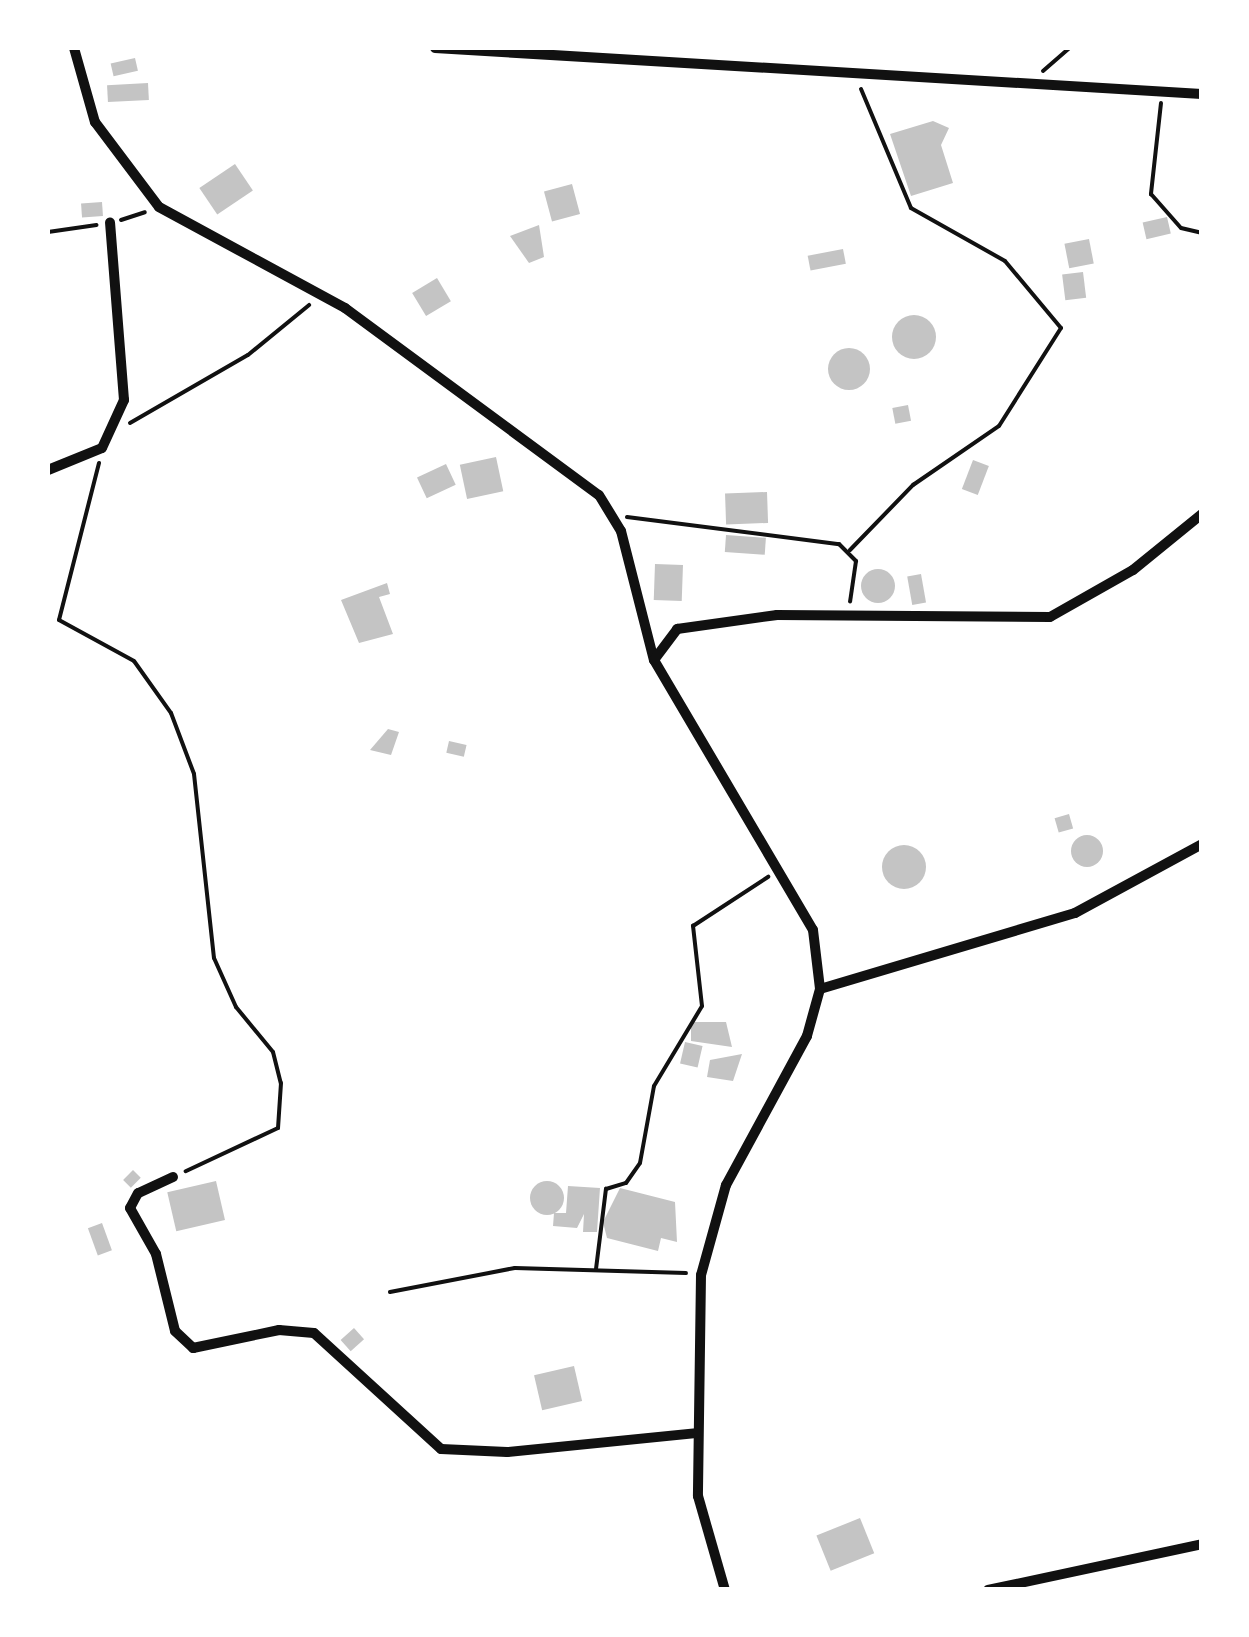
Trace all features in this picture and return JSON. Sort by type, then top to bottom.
[{"type":"street","points":[[74,48],[96,122],[159,208],[320,296],[552,455],[613,512],[654,660],[812,930],[820,989],[788,1078],[726,1185],[701,1275],[696,1433],[701,1518],[725,1590]]},
{"type":"street","points":[[436,48],[862,68],[1202,94]]},
{"type":"street","points":[[48,470],[102,448],[115,430],[124,400],[110,223]]},
{"type":"street","points":[[654,660],[667,636],[688,626],[848,612],[1050,617],[1133,570],[1202,514]]},
{"type":"street","points":[[820,989],[1075,913],[1202,844]]},
{"type":"street","points":[[173,1177],[138,1193],[130,1208],[156,1254],[175,1331],[193,1348],[279,1330],[314,1333],[442,1449],[588,1447],[696,1433]]},
{"type":"street","points":[[988,1590],[1202,1544]]},
{"type":"path","points":[[1030,82],[1069,48]]},
{"type":"path","points":[[848,612],[850,550],[912,486],[999,426],[1061,328],[1005,262],[911,208],[861,102],[862,68]]},
{"type":"path","points":[[1160,92],[1151,194],[1181,228],[1202,232]]},
{"type":"path","points":[[115,430],[248,355],[320,296]]},
{"type":"path","points":[[102,448],[60,620],[134,661],[171,713],[194,774],[214,958],[236,1007],[272,1052],[282,1094],[278,1128],[173,1177]]},
{"type":"path","points":[[613,512],[850,550]]},
{"type":"path","points":[[596,1269],[606,1190],[626,1183],[652,1140],[654,1086],[702,1006],[693,926],[777,871]]},
{"type":"path","points":[[390,1292],[478,1271],[596,1269],[701,1275]]},
{"type":"building","points":[[135,58],[138,71],[114,76],[111,64]]},
{"type":"building","points":[[148,83],[149,100],[108,102],[107,85]]},
{"type":"building","points":[[933,121],[949,128],[941,145],[953,183],[911,196],[890,134]]},
{"type":"building","points":[[235,164],[253,191],[217,215],[199,188]]},
{"type":"building","points":[[572,184],[580,214],[552,221],[544,192]]},
{"type":"building","points":[[102,202],[103,216],[82,217],[81,203]]},
{"type":"building","points":[[1167,217],[1171,234],[1146,239],[1143,223]]},
{"type":"building","points":[[539,225],[544,257],[529,263],[510,236]]},
{"type":"building","points":[[1089,239],[1094,264],[1069,268],[1064,244]]},
{"type":"building","points":[[843,249],[846,264],[811,271],[808,256]]},
{"type":"building","points":[[1083,272],[1086,298],[1065,300],[1062,275]]},
{"type":"building","points":[[437,278],[451,301],[426,316],[412,293]]},
{"type":"building","points":[[914,315],[929,322],[936,337],[929,352],[914,359],[899,352],[892,337],[899,322]]},
{"type":"building","points":[[849,348],[864,354],[870,369],[864,384],[849,390],[834,384],[828,369],[834,354]]},
{"type":"building","points":[[908,405],[911,421],[895,424],[892,408]]},
{"type":"building","points":[[496,457],[503,491],[467,499],[460,465]]},
{"type":"building","points":[[973,460],[989,466],[978,495],[962,489]]},
{"type":"building","points":[[446,464],[456,485],[427,498],[417,478]]},
{"type":"building","points":[[767,492],[768,523],[726,524],[725,493]]},
{"type":"building","points":[[726,535],[766,538],[765,555],[725,552]]},
{"type":"building","points":[[655,564],[683,565],[682,601],[654,600]]},
{"type":"building","points":[[878,569],[890,574],[895,586],[890,598],[878,603],[866,598],[861,586],[866,574]]},
{"type":"building","points":[[921,574],[926,603],[912,605],[907,576]]},
{"type":"building","points":[[387,583],[390,594],[379,597],[393,634],[359,643],[341,600]]},
{"type":"building","points":[[388,729],[399,732],[391,755],[370,750]]},
{"type":"building","points":[[449,741],[467,745],[464,757],[446,753]]},
{"type":"building","points":[[1069,814],[1073,828],[1059,833],[1055,818]]},
{"type":"building","points":[[1087,835],[1099,839],[1103,851],[1099,863],[1087,867],[1075,863],[1071,851],[1075,839]]},
{"type":"building","points":[[904,845],[919,852],[926,867],[919,882],[904,889],[889,882],[882,867],[889,852]]},
{"type":"building","points":[[691,1022],[726,1022],[732,1047],[691,1041]]},
{"type":"building","points":[[685,1042],[703,1046],[698,1067],[680,1063]]},
{"type":"building","points":[[742,1054],[733,1081],[707,1077],[710,1060]]},
{"type":"building","points":[[133,1170],[141,1178],[131,1188],[123,1180]]},
{"type":"building","points":[[216,1181],[225,1220],[176,1231],[167,1192]]},
{"type":"building","points":[[547,1181],[559,1186],[564,1198],[559,1210],[547,1215],[535,1210],[530,1198],[535,1186]]},
{"type":"building","points":[[568,1186],[600,1188],[597,1232],[583,1232],[584,1214],[577,1228],[553,1226],[554,1213],[566,1213]]},
{"type":"building","points":[[620,1188],[675,1202],[677,1242],[661,1238],[658,1251],[607,1238],[603,1222]]},
{"type":"building","points":[[102,1223],[112,1250],[98,1255],[88,1228]]},
{"type":"building","points":[[354,1328],[364,1339],[351,1351],[341,1340]]},
{"type":"building","points":[[574,1366],[582,1401],[542,1410],[534,1375]]},
{"type":"building","points":[[860,1518],[874,1553],[831,1571],[816,1536]]}]
